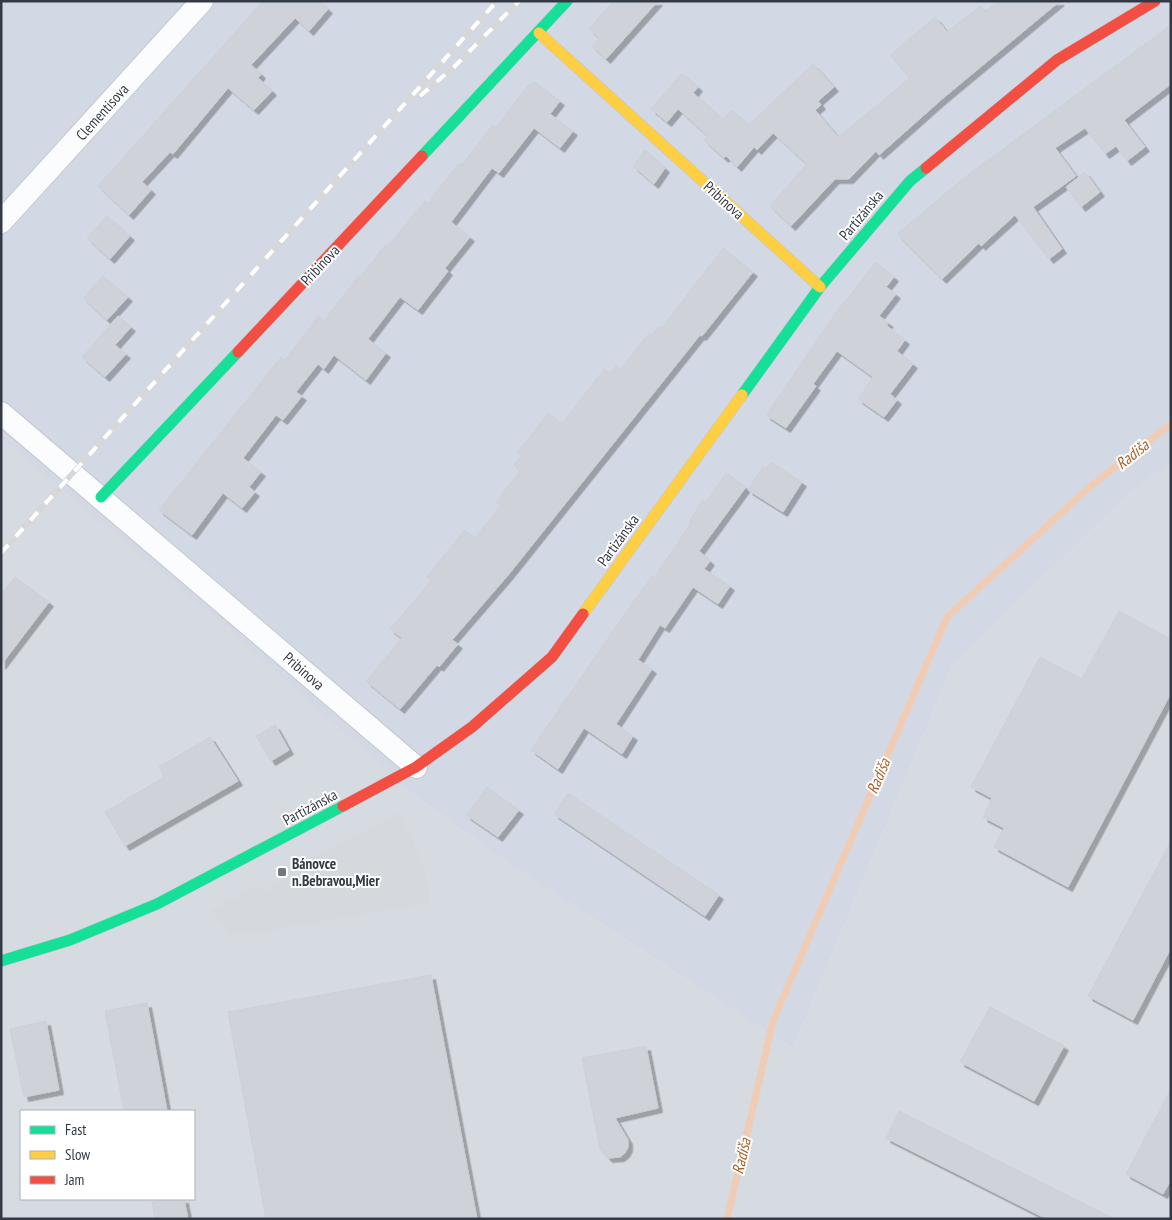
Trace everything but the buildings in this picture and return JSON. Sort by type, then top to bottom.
[{"type":"street","name":"Clementisova","points":[[1,222],[202,1]]},
{"type":"street","name":"Pribinova","points":[[101,497],[539,33],[567,1]]},
{"type":"street","name":"Partizánska","points":[[1,961],[70,940],[157,904],[416,767],[472,727],[552,657],[820,287],[910,181],[1057,60],[1155,1]]},
{"type":"street","name":"Pribinova","points":[[539,33],[820,287]]},
{"type":"street","name":"Pribinova","points":[[1,413],[416,767]]},
{"type":"shaded area","points":[[1,1],[1171,1],[1171,463],[1137,486],[952,667],[793,1049],[502,859],[414,795],[1,438]]},
{"type":"shaded area","points":[[1,438],[221,622],[414,795],[502,859],[793,1049],[952,667],[1137,486],[1171,463],[1171,1219],[1,1219]]},
{"type":"shaded area","points":[[400,813],[423,865],[431,902],[241,935],[228,931],[212,910],[258,886],[266,891],[285,880],[283,875]]},
{"type":"waterway","name":"Radiša","points":[[727,1219],[773,1021],[947,617],[1092,485],[1171,424]]},
{"type":"railway","points":[[1,553],[497,1]]},
{"type":"railway","points":[[420,96],[454,67],[519,1]]},
{"type":"traffic: fast","points":[[422,156],[567,1]]},
{"type":"traffic: fast","points":[[742,395],[820,287],[910,181],[926,168]]},
{"type":"traffic: fast","points":[[101,497],[238,352]]},
{"type":"traffic: fast","points":[[1,961],[70,940],[157,904],[343,806]]},
{"type":"traffic: slow","points":[[539,33],[820,287]]},
{"type":"traffic: slow","points":[[583,614],[742,395]]},
{"type":"traffic: jam","points":[[926,168],[1057,60],[1155,1]]},
{"type":"traffic: jam","points":[[238,352],[422,156]]},
{"type":"traffic: jam","points":[[343,806],[416,767],[472,727],[552,657],[583,614]]},
{"type":"place","name":"Bánovce n.Bebravou,Mier","points":[[282,872]]}]
